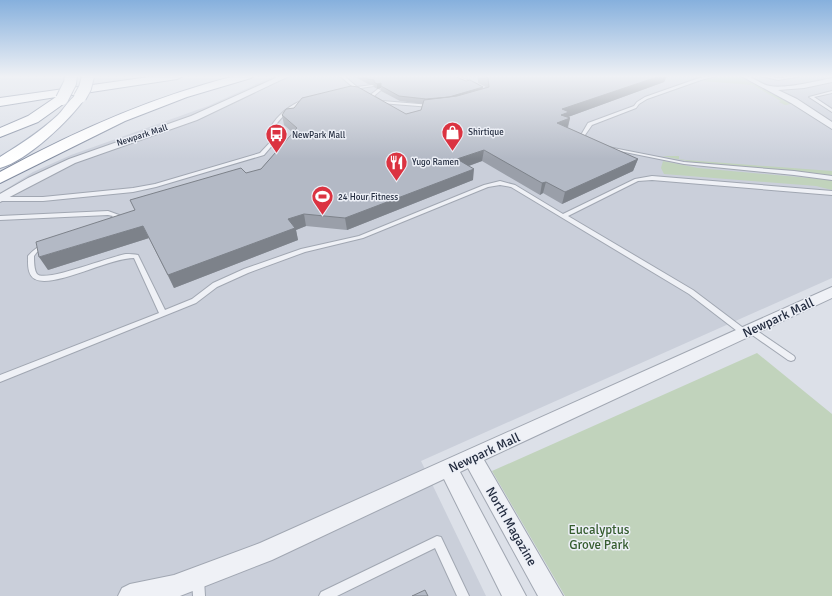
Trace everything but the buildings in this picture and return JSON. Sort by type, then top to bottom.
[{"type":"main road","points":[[0,133],[33,119],[55,104]]},
{"type":"main road","points":[[0,151],[39,122],[57,104]]},
{"type":"main road","points":[[0,163],[22,150],[58,122],[74,104]]},
{"type":"main road","points":[[0,178],[65,143],[115,119],[157,104]]},
{"type":"main road","points":[[0,160],[22,150]]},
{"type":"street","name":"Newpark Mall","points":[[0,199],[32,180],[72,160],[194,118],[225,104]]},
{"type":"street","points":[[797,104],[831,124]]},
{"type":"street","name":"Newpark Mall","points":[[130,596],[174,586],[198,587],[264,552],[832,292]]},
{"type":"street","name":"North Magazine","points":[[472,457],[551,596]]},
{"type":"street","points":[[448,468],[514,596]]},
{"type":"lane","points":[[0,199],[43,199],[144,188],[260,155],[279,135],[272,128],[282,116],[296,104]]},
{"type":"lane","points":[[406,104],[436,106]]},
{"type":"lane","points":[[592,143],[584,139],[583,135],[590,124],[635,107],[637,104]]},
{"type":"lane","points":[[821,104],[832,112]]},
{"type":"lane","points":[[600,146],[684,163],[832,178]]},
{"type":"lane","points":[[563,216],[637,180],[652,178],[832,193]]},
{"type":"lane","points":[[0,379],[194,301],[216,285],[246,271],[303,250],[361,237],[491,185],[500,183],[511,185],[691,292],[747,331],[791,358]]},
{"type":"lane","points":[[0,218],[108,213],[116,215],[115,218],[102,226]]},
{"type":"lane","points":[[51,244],[34,251],[31,256],[32,267],[36,277],[48,278],[119,256],[136,256],[163,314]]},
{"type":"lane","points":[[325,596],[437,541],[463,596]]},
{"type":"shaded area","points":[[213,104],[832,104],[832,278],[421,461],[486,596],[0,596],[0,193],[33,172],[71,155]]},
{"type":"green space","points":[[662,156],[679,156],[679,159],[686,160],[832,171],[832,176],[798,171],[697,163]]},
{"type":"green space","points":[[663,161],[698,168],[832,180],[832,190],[816,186],[664,174],[661,168]]},
{"type":"green space","name":"Eucalyptus Grove Park","points":[[757,353],[832,414],[832,596],[565,596],[492,471]]},
{"type":"place","name":"Shirtique","points":[[452,152]]},
{"type":"place","name":"NewPark Mall","points":[[276,154]]},
{"type":"place","name":"Yugo Ramen","points":[[397,182]]},
{"type":"place","name":"24 Hour Fitness","points":[[323,216]]}]
